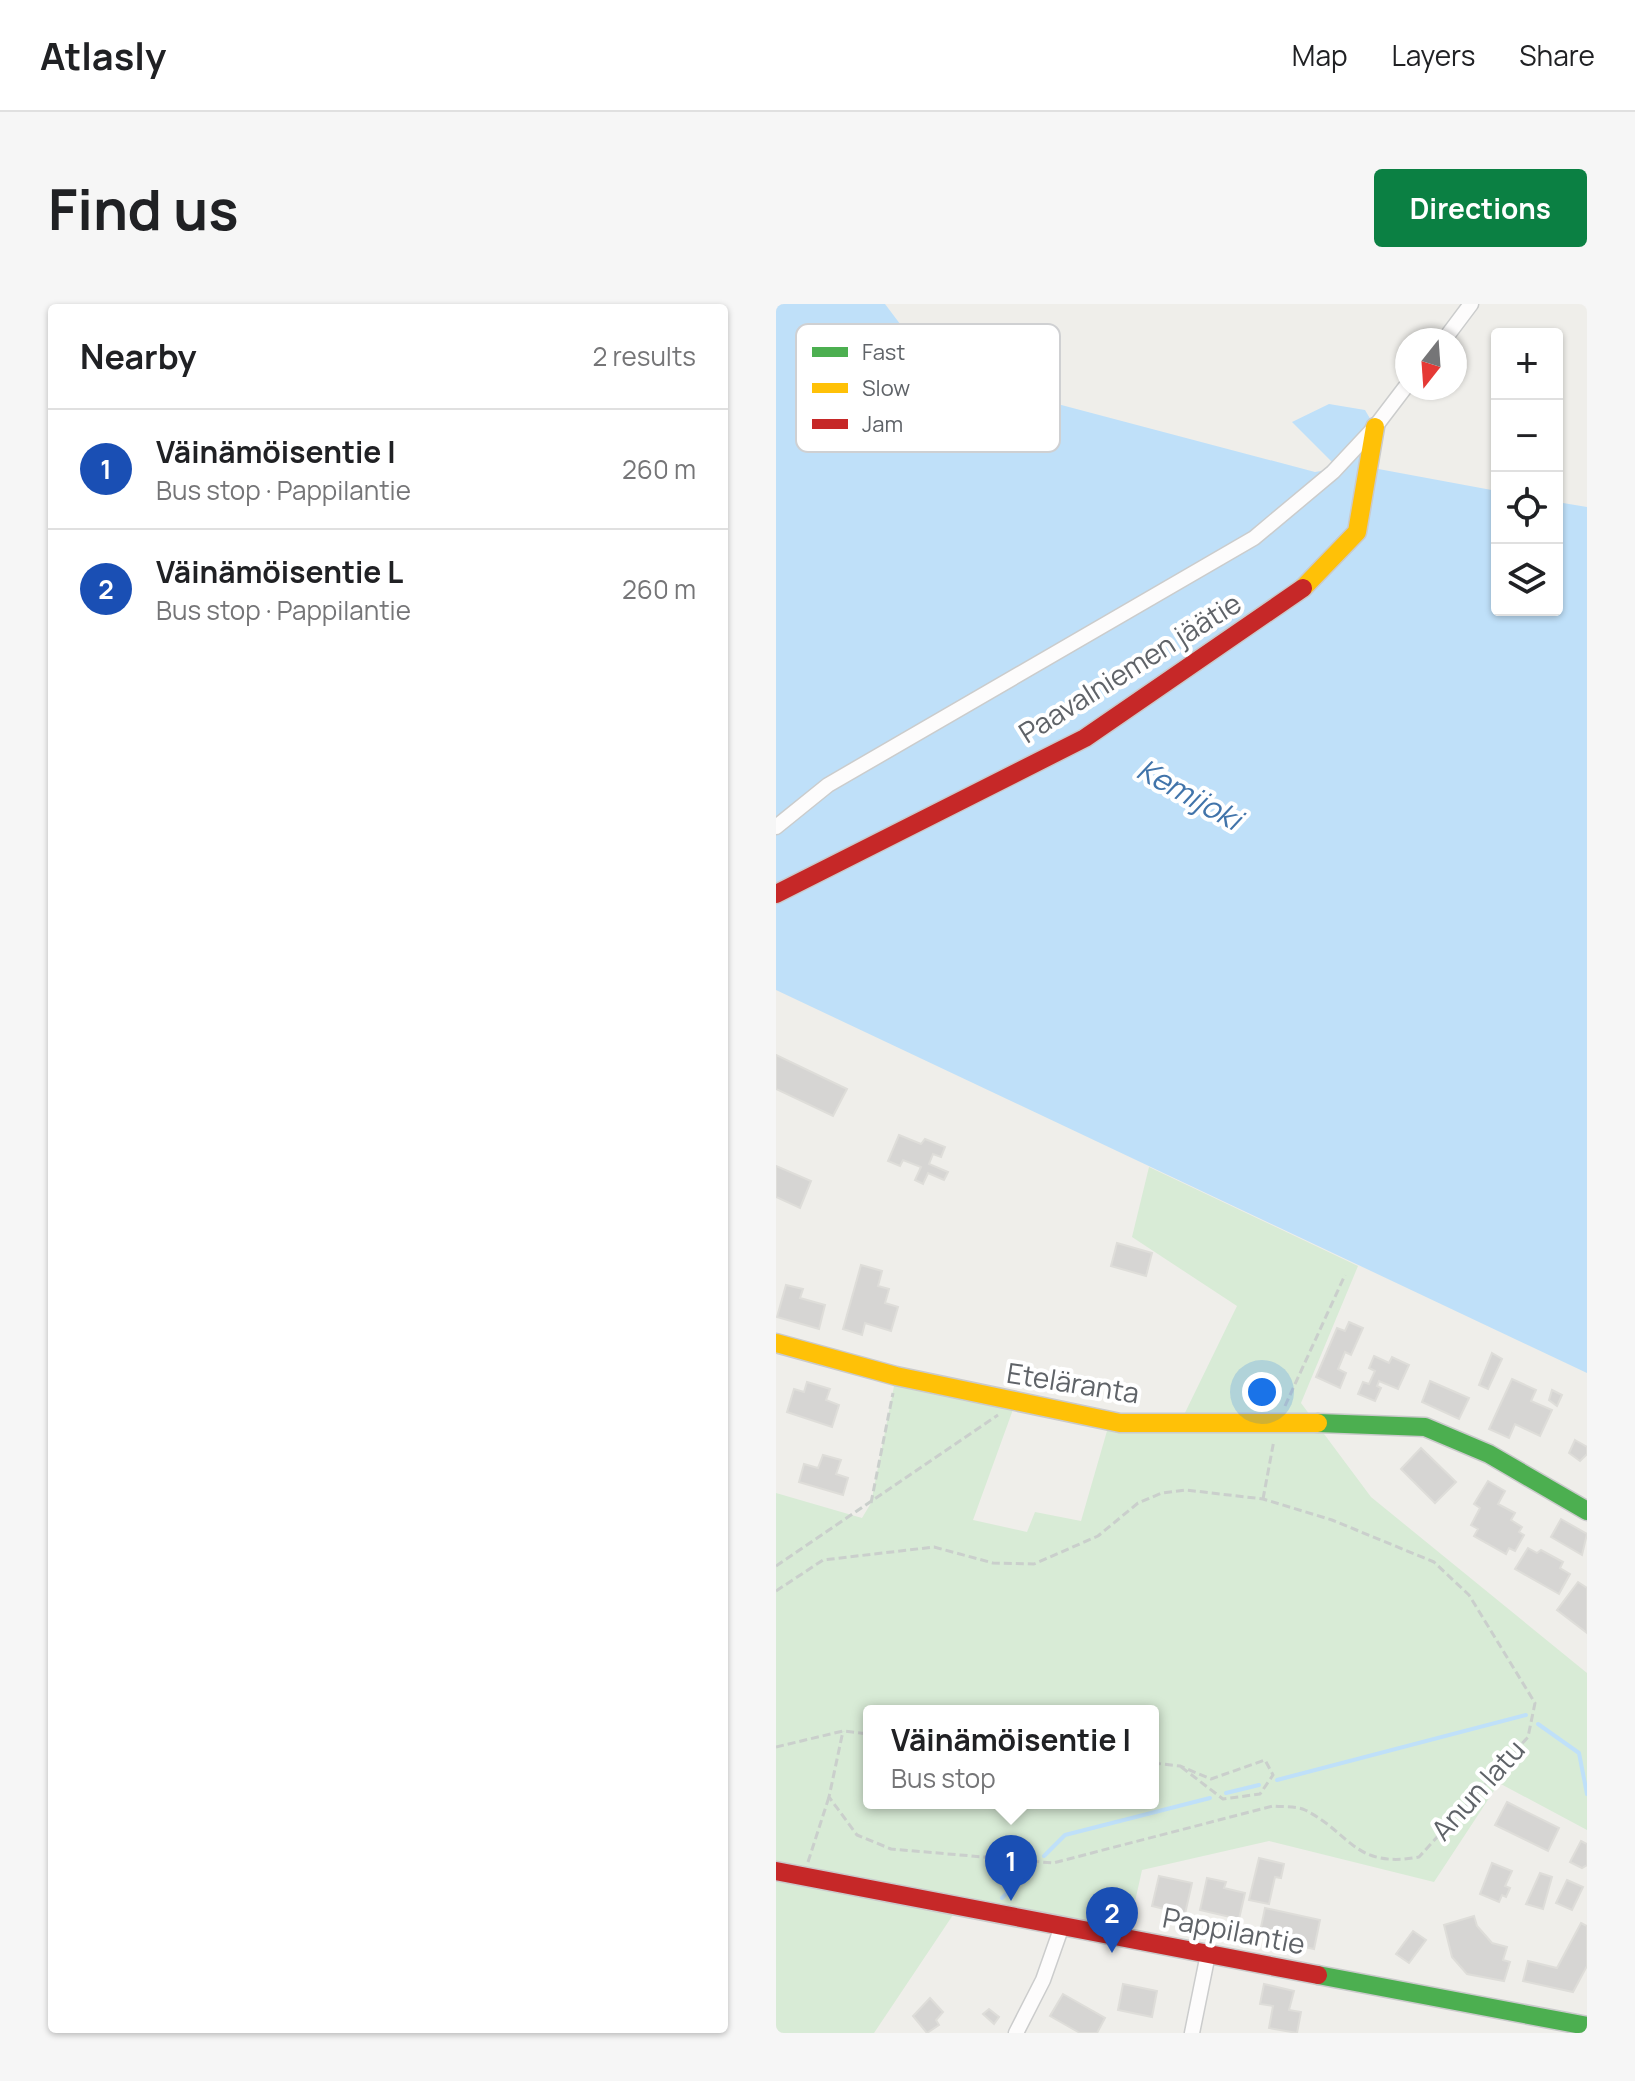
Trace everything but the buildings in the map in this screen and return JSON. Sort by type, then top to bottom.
[{"type":"street","points":[[1453,328],[1471,304]]},
{"type":"street","name":"Paavalniemen jäätie","points":[[776,827],[828,785],[1254,538],[1333,472],[1396,400]]},
{"type":"street","name":"Paavalniemen jäätie","points":[[776,894],[1085,738],[1295,596],[1357,532],[1375,427]]},
{"type":"street","name":"Eteläranta","points":[[776,1343],[1015,1404],[1120,1423],[1425,1427],[1489,1454],[1587,1511]]},
{"type":"street","name":"Pappilantie","points":[[776,1871],[1587,2026]]},
{"type":"street","points":[[1016,2033],[1043,1980],[1062,1926]]},
{"type":"street","points":[[1192,2033],[1208,1954]]},
{"type":"path","points":[[1263,1499],[1277,1424],[1345,1275]]},
{"type":"path","points":[[871,1503],[896,1376]]},
{"type":"path","points":[[776,1566],[1015,1404]]},
{"type":"path","name":"Anun latu","points":[[776,1591],[823,1560],[934,1547],[993,1563],[1034,1564],[1098,1536],[1138,1503],[1162,1493],[1186,1490],[1263,1499],[1332,1520],[1434,1562],[1469,1595],[1535,1703],[1528,1737],[1419,1857],[1395,1861],[1359,1851],[1303,1809],[1273,1806],[1053,1863],[891,1849],[857,1835],[829,1797]]},
{"type":"path","points":[[803,1876],[829,1797],[843,1731]]},
{"type":"path","points":[[776,1747],[843,1731],[863,1733]]},
{"type":"path","points":[[1159,1764],[1180,1766],[1211,1779],[1265,1760],[1273,1775],[1260,1794],[1223,1799],[1180,1766]]},
{"type":"green space","points":[[1149,1167],[1358,1266],[1301,1403],[1371,1497],[1587,1673],[1587,1830],[1499,1783],[1434,1882],[1269,1841],[1142,1870],[1128,1933],[963,1900],[874,2033],[776,2033],[776,1493],[862,1518],[871,1503],[896,1376],[1015,1404],[973,1520],[1027,1532],[1035,1512],[1081,1521],[1107,1431],[1180,1423],[1237,1306],[1132,1237]]},
{"type":"water","name":"Kemijoki","points":[[776,304],[885,304],[900,324],[796,324],[796,452],[1060,452],[1060,405],[1315,472],[1327,470],[1332,462],[1292,422],[1329,404],[1365,410],[1375,427],[1373,468],[1491,490],[1491,616],[1563,616],[1563,503],[1587,507],[1587,1373],[776,990]]},
{"type":"waterway","points":[[1277,1780],[1526,1715]]},
{"type":"waterway","points":[[1538,1724],[1579,1753],[1587,1794]]},
{"type":"waterway","points":[[1226,1793],[1259,1785]]},
{"type":"waterway","points":[[1044,1856],[1065,1835],[1210,1798]]},
{"type":"waterway","points":[[1002,1898],[1032,1868]]},
{"type":"traffic: fast","points":[[1318,1423],[1425,1427],[1489,1454],[1587,1511]]},
{"type":"traffic: fast","points":[[1318,1975],[1587,2026]]},
{"type":"traffic: slow","points":[[1303,588],[1357,532],[1375,427]]},
{"type":"traffic: slow","points":[[776,1343],[896,1376],[1120,1423],[1318,1423]]},
{"type":"traffic: jam","points":[[776,894],[1085,738],[1303,588]]},
{"type":"traffic: jam","points":[[776,1871],[1318,1975]]},
{"type":"place","name":"Väinämöisentie I","points":[[1011,1901]]},
{"type":"place","name":"Väinämöisentie L","points":[[1112,1953]]}]
